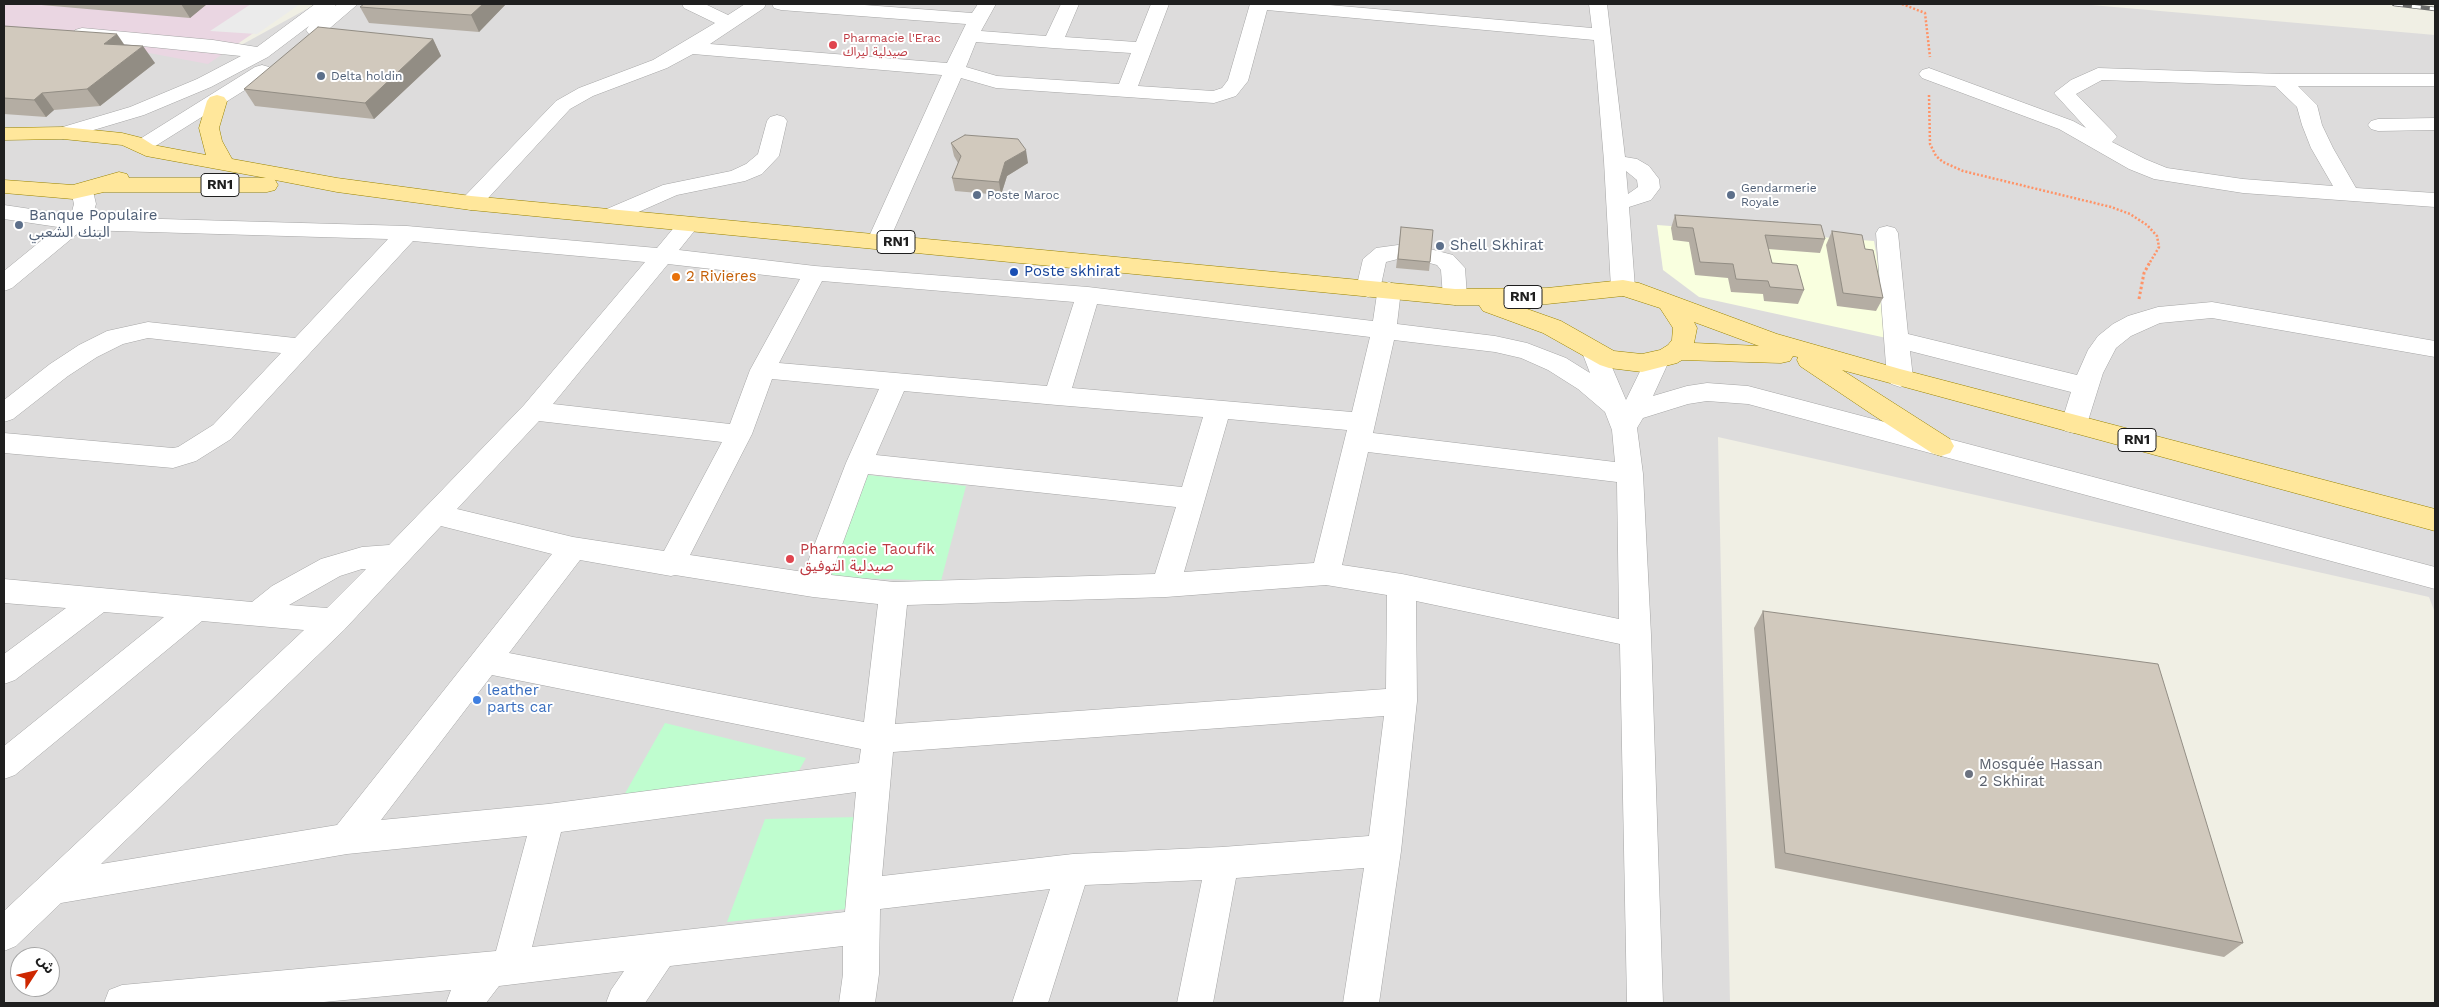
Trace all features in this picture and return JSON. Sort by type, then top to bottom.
[{"type":"main road","points":[[217,101],[210,122],[211,141],[216,154],[226,165]]},
{"type":"main road","name":"RN1","points":[[8,134],[63,133],[122,139],[144,148],[226,165],[337,185],[471,203],[1379,290],[1455,297],[1501,298],[1623,288],[1639,291],[1743,332],[1900,378],[2435,520]]},
{"type":"main road","name":"RN1","points":[[93,188],[136,169],[146,156],[144,148]]},
{"type":"main road","name":"RN1","points":[[4,187],[64,192],[93,188],[337,185]]},
{"type":"main road","points":[[1588,347],[1572,331],[1570,314],[1578,299],[1590,292]]},
{"type":"main road","name":"RN1","points":[[1455,297],[1521,314],[1552,327],[1588,347],[1626,362],[1667,356],[1732,351],[1840,360]]},
{"type":"main road","points":[[1667,356],[1684,340],[1685,328],[1679,316],[1669,304]]},
{"type":"main road","points":[[1806,358],[1882,410],[1941,446]]},
{"type":"street","points":[[63,133],[100,123],[172,98],[262,53],[326,4]]},
{"type":"street","points":[[144,148],[282,57],[349,4]]},
{"type":"street","points":[[692,4],[729,22]]},
{"type":"street","points":[[471,203],[563,105],[586,92],[660,64],[690,48],[758,4]]},
{"type":"street","points":[[781,4],[978,20],[1054,42],[1143,48]]},
{"type":"street","points":[[1054,42],[1070,4]]},
{"type":"street","points":[[1126,91],[1160,4]]},
{"type":"street","points":[[690,48],[955,70],[996,82],[1214,97],[1229,92],[1238,81],[1259,4],[1603,35]]},
{"type":"street","points":[[1598,4],[1603,35],[1618,201],[1623,288]]},
{"type":"street","points":[[878,241],[978,20]]},
{"type":"street","points":[[61,32],[213,46],[262,53]]},
{"type":"street","points":[[1929,74],[2066,125],[2149,170],[2174,177],[2243,186],[2435,200]]},
{"type":"street","points":[[2127,159],[2064,93],[2098,74],[2145,74],[2280,80],[2435,80]]},
{"type":"street","points":[[2280,80],[2308,105],[2312,125],[2322,148],[2348,193]]},
{"type":"street","points":[[610,216],[671,190],[737,176],[754,169],[768,156],[777,121]]},
{"type":"street","points":[[2378,125],[2435,124]]},
{"type":"street","points":[[1614,161],[1629,164],[1641,171],[1648,179],[1649,188],[1643,195],[1632,200],[1618,201]]},
{"type":"street","points":[[4,283],[77,222],[84,212],[85,204],[93,188]]},
{"type":"street","points":[[4,212],[77,222],[407,233],[664,256],[815,273],[1088,295],[1495,344],[1527,351],[1572,373],[1624,416]]},
{"type":"street","points":[[4,934],[334,621],[533,411],[689,224]]},
{"type":"street","points":[[4,443],[173,458],[187,454],[222,432],[407,233]]},
{"type":"street","points":[[1887,233],[1900,378]]},
{"type":"street","points":[[1326,574],[1384,331],[1376,259],[1384,253],[1398,252]]},
{"type":"street","points":[[1430,256],[1445,260],[1454,268],[1455,297]]},
{"type":"street","points":[[671,565],[739,434],[763,370],[815,273]]},
{"type":"street","points":[[1056,396],[1088,295]]},
{"type":"street","points":[[2074,424],[2084,386],[2097,356],[2107,342],[2122,330],[2137,322],[2158,315],[2212,310],[2435,349]]},
{"type":"street","points":[[4,413],[59,370],[88,351],[116,338],[148,330],[299,348]]},
{"type":"street","points":[[1897,339],[2084,386]]},
{"type":"street","points":[[1588,347],[1624,416],[1630,474],[1645,1003]]},
{"type":"street","points":[[1624,416],[1667,356]]},
{"type":"street","points":[[763,370],[1218,410],[1630,474]]},
{"type":"street","points":[[813,585],[859,463],[894,382]]},
{"type":"street","points":[[1624,416],[1687,395],[1706,392],[1734,393],[1941,446],[2435,578]]},
{"type":"street","points":[[1166,584],[1218,410]]},
{"type":"street","points":[[533,411],[739,434]]},
{"type":"street","points":[[859,463],[1191,498]]},
{"type":"street","points":[[435,514],[573,548],[671,565],[813,585],[894,594],[1166,584],[1326,574],[1402,586],[1636,635]]},
{"type":"street","points":[[346,839],[573,548]]},
{"type":"street","points":[[258,614],[282,594],[331,567],[362,558],[397,554]]},
{"type":"street","points":[[1361,1003],[1384,850],[1401,701],[1402,586]]},
{"type":"street","points":[[4,591],[334,621]]},
{"type":"street","points":[[857,1003],[861,974],[862,911],[874,775],[894,594]]},
{"type":"street","points":[[4,671],[97,600]]},
{"type":"street","points":[[4,765],[198,608]]},
{"type":"street","points":[[485,661],[879,739],[1401,701]]},
{"type":"street","points":[[50,889],[346,839],[548,820],[874,775]]},
{"type":"street","points":[[464,1003],[499,968],[548,820]]},
{"type":"street","points":[[122,1003],[201,999],[662,949],[1073,870],[1222,863],[1384,850]]},
{"type":"street","points":[[1194,1003],[1222,863]]},
{"type":"street","points":[[1030,1003],[1073,870]]},
{"type":"street","points":[[624,1003],[662,949]]},
{"type":"path","points":[[1902,4],[1925,13],[1931,50],[1929,74],[1930,144],[1936,156],[1943,162],[1963,171],[2067,194],[2121,210],[2139,219],[2157,236],[2159,247],[2144,273],[2137,322]]},
{"type":"shaded area","points":[[4,4],[296,4],[208,64],[4,26]]},
{"type":"shaded area","points":[[251,4],[300,4],[257,34],[210,31]]},
{"type":"shaded area","points":[[316,4],[2080,4],[2435,35],[2435,613],[2429,597],[1718,437],[1730,1003],[4,1003],[4,24],[223,55]]},
{"type":"shaded area","points":[[1657,225],[1874,241],[1891,339],[1699,297],[1663,270]]},
{"type":"green space","points":[[868,475],[966,486],[941,581],[830,577]]},
{"type":"green space","points":[[665,723],[806,758],[796,776],[615,811]]},
{"type":"green space","points":[[859,817],[846,909],[727,922],[765,819]]},
{"type":"building","points":[[364,4],[483,4],[471,15],[360,7]]},
{"type":"building","points":[[4,26],[117,34],[104,44],[143,46],[87,89],[42,93],[34,100],[4,98]]},
{"type":"building","points":[[318,27],[433,39],[365,103],[244,89]]},
{"type":"building","points":[[965,135],[1018,139],[1026,150],[1005,162],[999,182],[952,178],[961,156],[951,143]]},
{"type":"building","points":[[1675,215],[1821,225],[1825,239],[1765,235],[1772,263],[1797,265],[1804,290],[1770,287],[1768,281],[1736,279],[1733,264],[1700,262],[1693,228],[1677,227]]},
{"type":"building","points":[[1401,227],[1433,230],[1430,262],[1398,259]]},
{"type":"building","points":[[1832,231],[1862,235],[1865,249],[1873,250],[1883,298],[1843,293]]},
{"type":"building","name":"Mosquée Hassan 2 Skhirat","points":[[1763,611],[2158,664],[2243,943],[1785,853]]},
{"type":"railway","points":[[2394,4],[2435,9]]},
{"type":"place","name":"Pharmacie l'Erac صيدلية ليراك","points":[[833,45]]},
{"type":"place","name":"Delta holdin","points":[[321,76]]},
{"type":"place","name":"Poste Maroc","points":[[977,195]]},
{"type":"place","name":"Gendarmerie Royale","points":[[1731,195]]},
{"type":"place","name":"Banque Populaire البنك الشعبي","points":[[19,225]]},
{"type":"place","name":"Shell Skhirat","points":[[1440,246]]},
{"type":"place","name":"Poste skhirat","points":[[1014,272]]},
{"type":"place","name":"2 Rivieres","points":[[676,277]]},
{"type":"place","name":"Pharmacie Taoufik صيدلية التوفيق","points":[[790,559]]},
{"type":"place","name":"leather parts car","points":[[477,700]]},
{"type":"place","name":"Mosquée Hassan 2 Skhirat","points":[[1969,774]]}]
